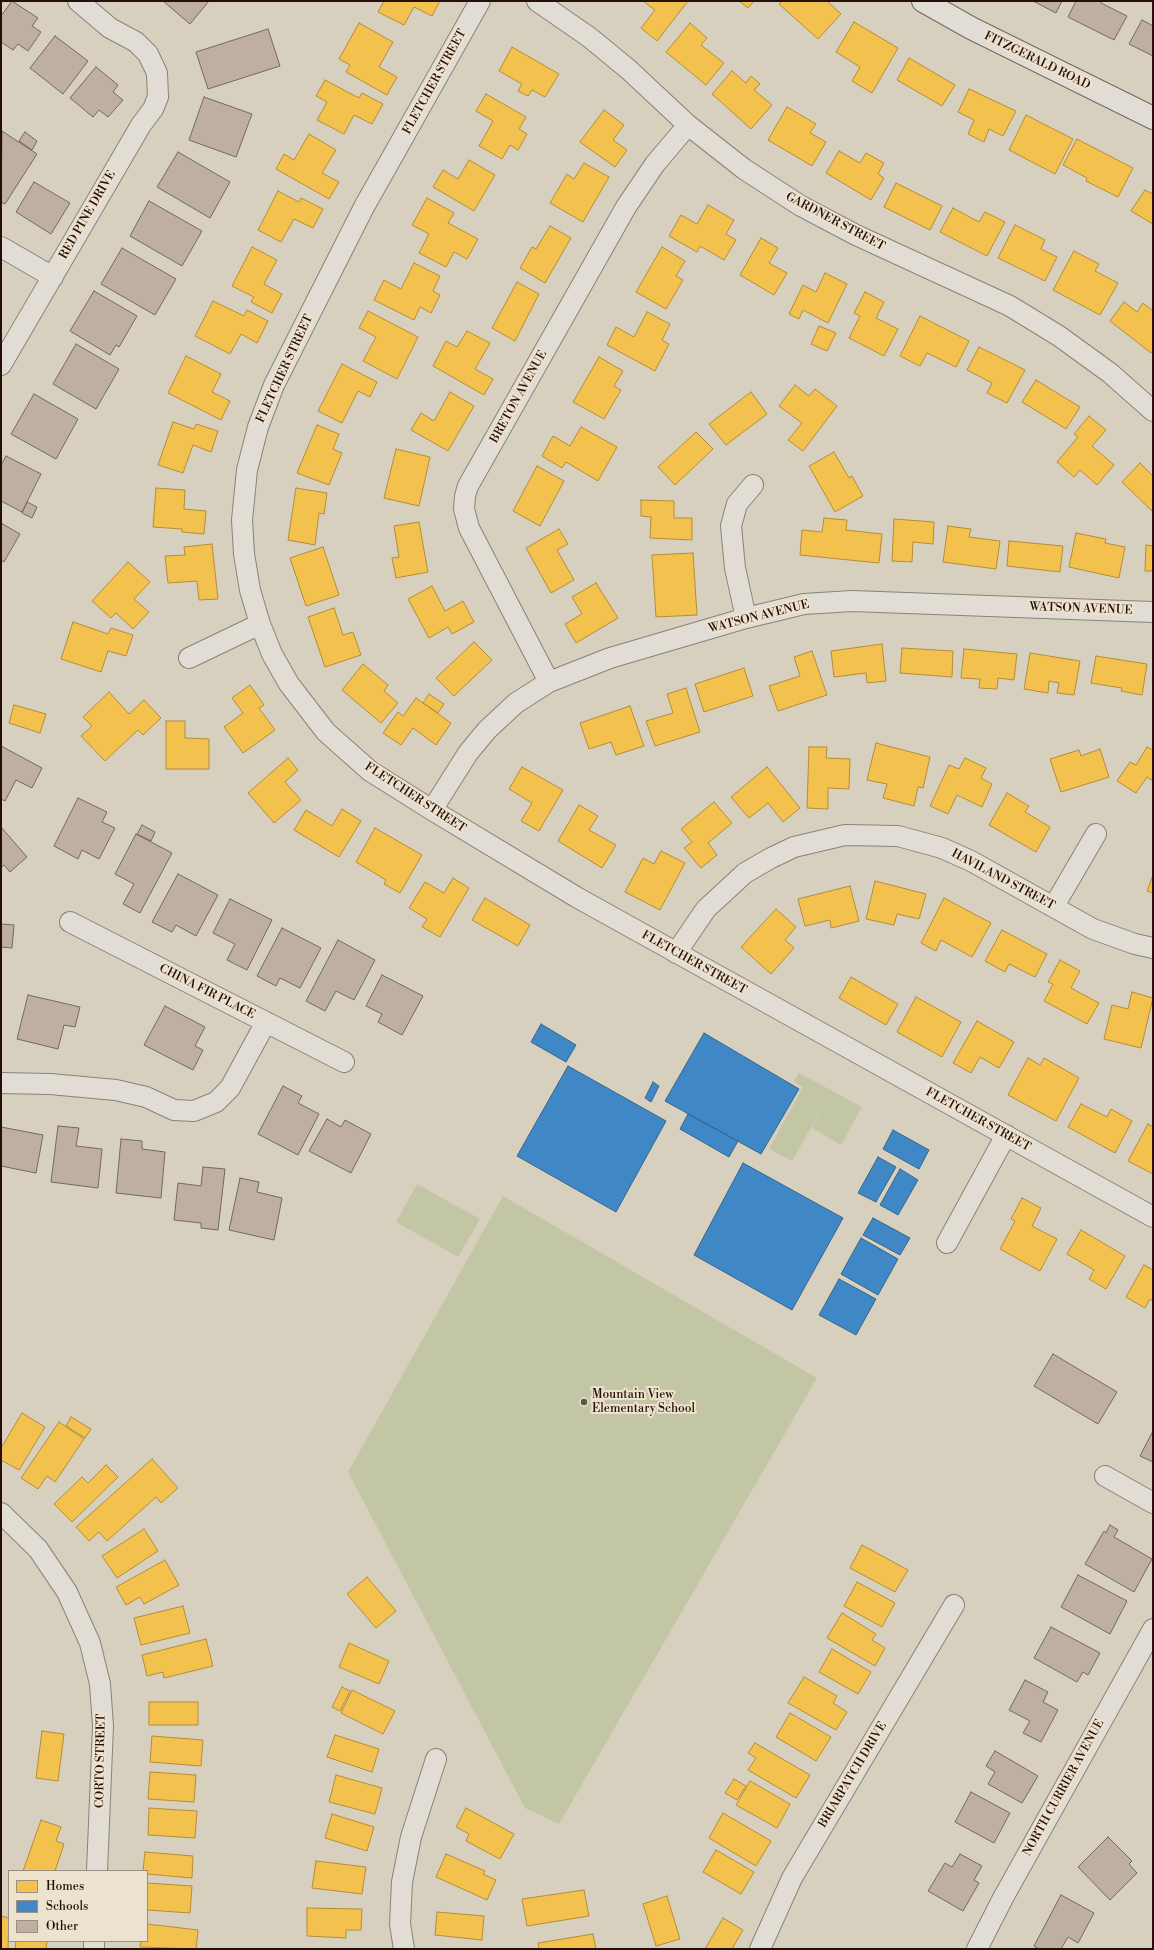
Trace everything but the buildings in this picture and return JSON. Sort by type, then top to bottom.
[{"type":"main road","name":"FITZGERALD ROAD","points":[[923,1],[971,28],[1153,118]]},
{"type":"street","name":"RED PINE DRIVE","points":[[1,365],[141,125],[153,109],[158,97],[157,73],[148,54],[136,42],[110,28],[78,1]]},
{"type":"street","name":"FLETCHER STREET","points":[[480,1],[364,207],[274,385],[258,426],[247,470],[242,520],[246,569],[250,590],[260,624],[272,654],[289,684],[326,732],[370,771],[578,898],[1153,1217]]},
{"type":"street","name":"GARDNER STREET","points":[[537,1],[589,37],[628,69],[688,125],[744,169],[801,206],[856,235],[1010,306],[1059,336],[1110,373],[1153,411]]},
{"type":"street","name":"BRETON AVENUE","points":[[549,682],[469,528],[464,510],[465,496],[468,486],[626,207],[655,164],[688,125]]},
{"type":"street","points":[[1,246],[53,277]]},
{"type":"street","points":[[746,618],[735,568],[731,526],[737,504],[753,485]]},
{"type":"street","name":"WATSON AVENUE","points":[[432,810],[468,753],[486,730],[516,703],[549,682],[610,658],[746,618],[804,604],[852,601],[1153,612]]},
{"type":"street","points":[[189,658],[260,624]]},
{"type":"street","points":[[1054,906],[1096,834]]},
{"type":"street","name":"HAVILAND STREET","points":[[676,953],[706,909],[745,873],[794,847],[845,835],[898,836],[942,848],[971,861],[1093,929],[1135,944],[1153,948]]},
{"type":"street","name":"CHINA FIR PLACE","points":[[70,922],[344,1062]]},
{"type":"street","points":[[1,1083],[50,1084],[116,1090],[146,1097],[174,1110],[194,1111],[216,1102],[230,1088],[266,1022]]},
{"type":"street","points":[[947,1243],[1006,1136]]},
{"type":"street","points":[[1105,1476],[1153,1502]]},
{"type":"street","name":"CORTO STREET","points":[[1,1513],[38,1549],[67,1592],[90,1643],[100,1684],[103,1726],[97,1870]]},
{"type":"street","name":"BRIARPATCH DRIVE","points":[[760,1949],[792,1878],[954,1605]]},
{"type":"street","name":"NORTH CURRIER AVENUE","points":[[977,1949],[1003,1898],[1153,1629]]},
{"type":"street","points":[[404,1949],[400,1924],[402,1882],[411,1837],[436,1759]]},
{"type":"green space","points":[[799,1073],[862,1107],[841,1145],[812,1128],[821,1110],[792,1161],[769,1149],[803,1087],[794,1081]]},
{"type":"green space","points":[[417,1184],[480,1219],[458,1257],[396,1222]]},
{"type":"green space","points":[[503,1196],[817,1378],[559,1824],[525,1808],[348,1472]]},
{"type":"place","name":"Mountain View Elementary School","points":[[584,1402]]}]
